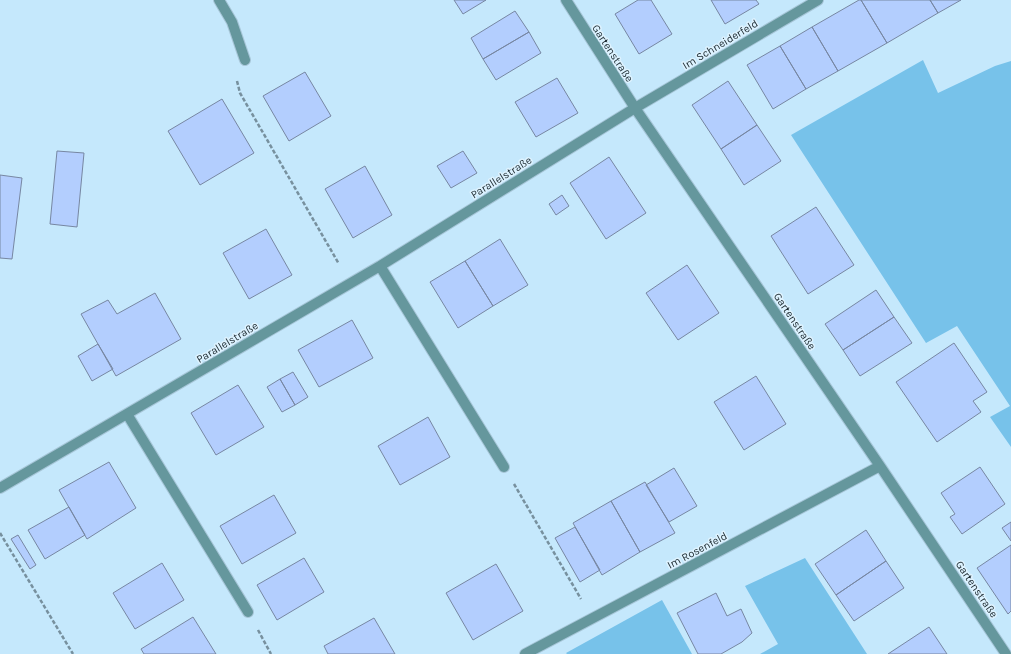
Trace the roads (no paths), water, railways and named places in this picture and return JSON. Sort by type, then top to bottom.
[{"type":"street","points":[[219,0],[232,22],[245,60]]},
{"type":"street","name":"Gartenstraße","points":[[566,0],[635,108],[880,466],[1006,654]]},
{"type":"street","name":"Im Schneiderfeld","points":[[635,108],[818,0]]},
{"type":"street","name":"Parallelstraße","points":[[0,488],[380,266],[635,108]]},
{"type":"street","points":[[380,266],[504,467]]},
{"type":"street","points":[[127,414],[248,612]]},
{"type":"street","name":"Im Rosenfeld","points":[[525,654],[880,466]]}]
